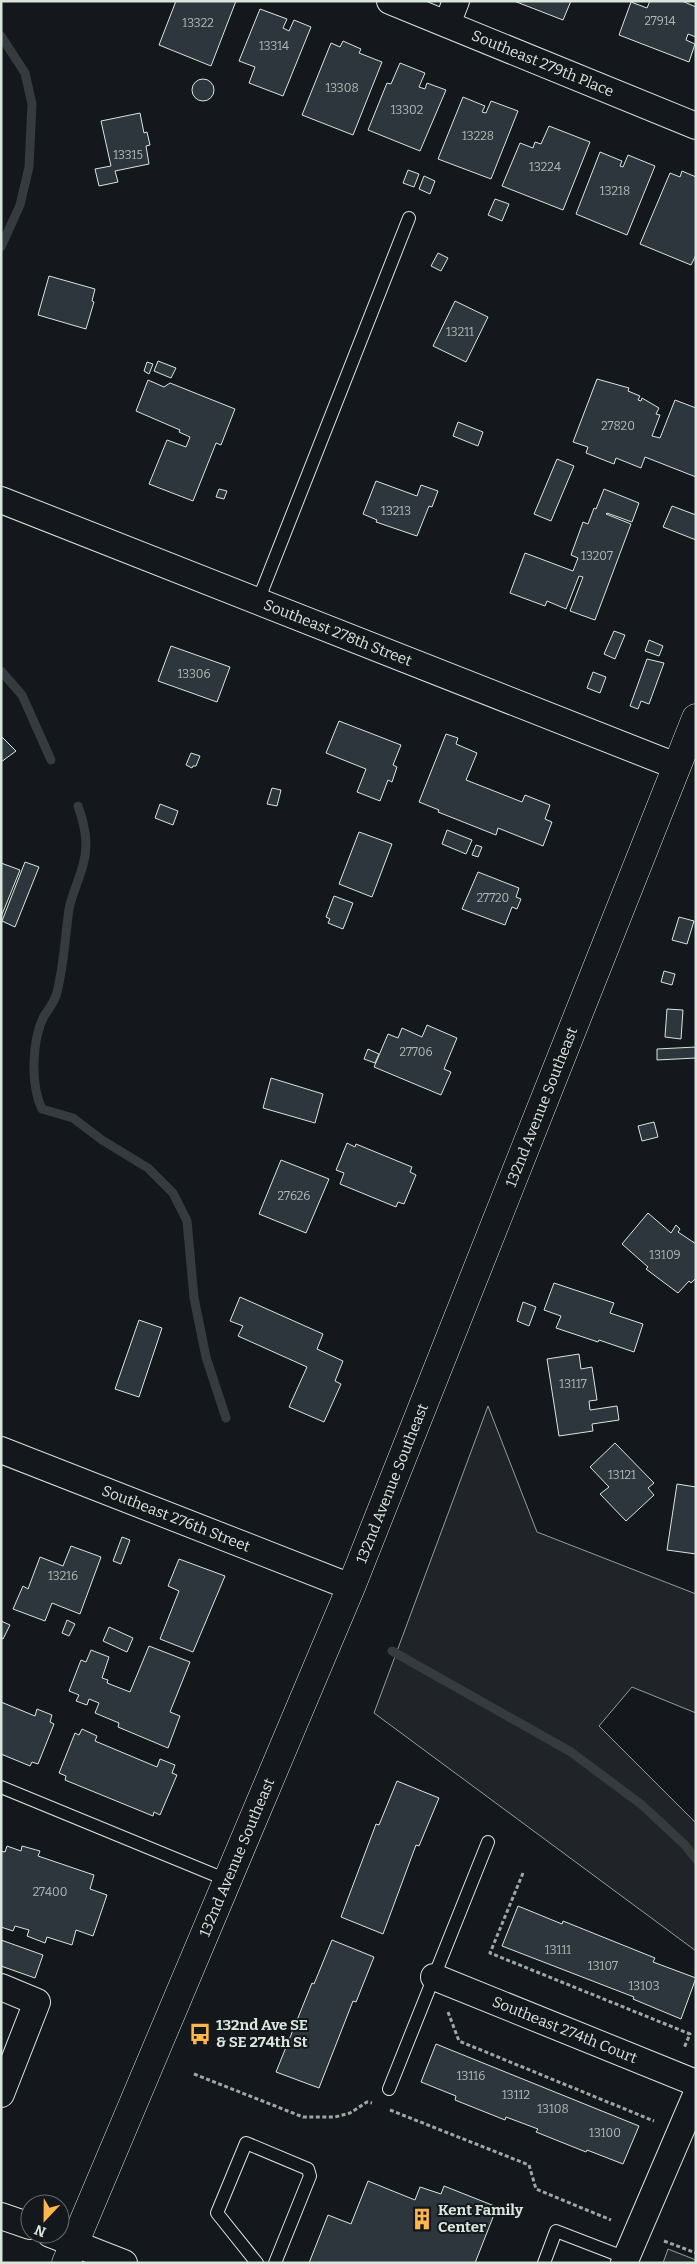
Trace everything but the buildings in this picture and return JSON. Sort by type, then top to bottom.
[{"type":"main road","name":"132nd Avenue Southeast","points":[[64,2247],[227,1880],[351,1587],[696,718]]},
{"type":"street","name":"Southeast 279th Place","points":[[390,1],[452,13],[696,126]]},
{"type":"street","name":"Southeast 278th Street","points":[[1,500],[676,766]]},
{"type":"street","name":"Southeast 276th Street","points":[[1,1450],[351,1587]]},
{"type":"street","name":"Southeast 274th Court","points":[[434,1977],[696,2083]]},
{"type":"street","points":[[1,1987],[37,2002],[1,2094]]},
{"type":"street","points":[[625,2261],[696,2096]]},
{"type":"street","points":[[1,2216],[20,2223]]},
{"type":"street","points":[[64,2247],[124,2263]]},
{"type":"lane","points":[[258,602],[409,218]]},
{"type":"lane","points":[[1,1787],[227,1880]]},
{"type":"lane","points":[[389,2089],[488,1842]]},
{"type":"lane","points":[[257,2263],[217,2213],[246,2142],[308,2169],[310,2176],[275,2263]]},
{"type":"lane","points":[[544,2263],[556,2231],[625,2261]]},
{"type":"path","points":[[523,1873],[490,1953],[690,2034],[683,2049],[689,2052]]},
{"type":"path","points":[[434,1977],[460,2041],[680,2131]]},
{"type":"path","points":[[194,2074],[303,2117],[335,2117],[350,2113],[368,2102],[376,2105]]},
{"type":"path","points":[[385,2108],[529,2165],[536,2189],[696,2253]]},
{"type":"shaded area","points":[[488,1406],[537,1532],[696,1594],[696,1713],[632,1687],[599,1726],[696,1823],[696,1951],[374,1713]]},
{"type":"shaded area","points":[[668,2249],[696,2260],[696,2263],[663,2263]]},
{"type":"waterway","points":[[1,36],[25,73],[32,104],[29,167],[20,205],[1,247]]},
{"type":"waterway","points":[[1,671],[22,695],[51,760]]},
{"type":"waterway","points":[[78,806],[83,821],[85,858],[69,909],[63,961],[56,996],[44,1016],[37,1037],[34,1075],[38,1099],[42,1109],[73,1118],[102,1140],[148,1168],[173,1193],[187,1221],[194,1298],[206,1357],[226,1418]]},
{"type":"waterway","points":[[392,1651],[571,1752],[642,1805],[685,1845],[696,1859]]},
{"type":"place","name":"132nd Ave SE & SE 274th St","points":[[200,2034]]},
{"type":"place","name":"Kent Family Center","points":[[422,2219]]}]
